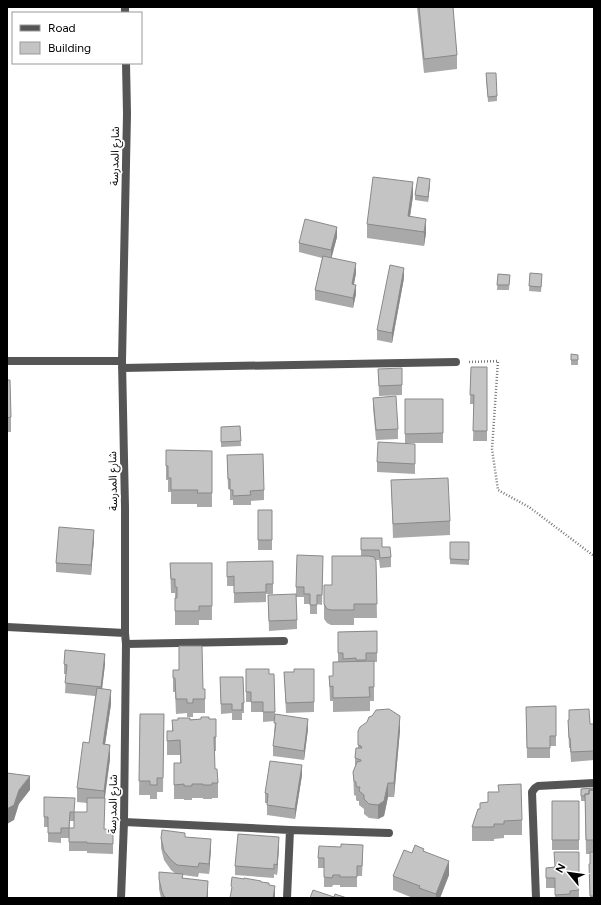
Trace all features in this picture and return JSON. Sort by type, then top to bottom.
[{"type":"street","name":"شارع المدرسة","points":[[121,898],[124,822],[126,644],[122,365],[127,114],[126,64]]},
{"type":"street","points":[[7,361],[122,365],[456,362]]},
{"type":"street","points":[[7,626],[125,633]]},
{"type":"street","points":[[126,644],[284,641]]},
{"type":"street","points":[[536,898],[532,792],[534,788],[538,786],[594,783]]},
{"type":"street","points":[[124,822],[389,833]]},
{"type":"street","points":[[287,898],[290,830]]},
{"type":"path","points":[[456,362],[498,362],[492,449],[498,490],[529,507],[594,556]]},
{"type":"building","points":[[419,7],[453,7],[457,55],[424,59]]},
{"type":"building","points":[[486,73],[496,73],[497,96],[488,97]]},
{"type":"building","points":[[373,177],[413,182],[408,216],[426,219],[424,232],[367,224]]},
{"type":"building","points":[[418,177],[430,179],[428,197],[415,195]]},
{"type":"building","points":[[305,219],[337,227],[331,250],[299,243]]},
{"type":"building","points":[[323,256],[356,263],[352,284],[356,285],[353,298],[315,290]]},
{"type":"building","points":[[390,265],[404,268],[392,333],[377,330]]},
{"type":"building","points":[[530,273],[542,274],[541,287],[529,286]]},
{"type":"building","points":[[498,274],[510,275],[509,285],[497,285]]},
{"type":"building","points":[[571,354],[578,355],[578,360],[571,360]]},
{"type":"building","points":[[471,367],[487,367],[487,431],[473,431],[474,395],[470,395]]},
{"type":"building","points":[[402,368],[402,385],[379,386],[378,369]]},
{"type":"building","points":[[7,380],[10,380],[11,417],[7,418]]},
{"type":"building","points":[[396,396],[398,429],[376,430],[373,398]]},
{"type":"building","points":[[405,399],[443,399],[443,433],[405,434]]},
{"type":"building","points":[[240,426],[241,441],[221,442],[221,427]]},
{"type":"building","points":[[378,442],[415,444],[415,464],[377,462]]},
{"type":"building","points":[[166,450],[212,451],[212,493],[197,493],[198,490],[171,490],[171,478],[168,478],[168,466],[166,466]]},
{"type":"building","points":[[263,454],[264,490],[250,491],[251,495],[233,496],[233,490],[230,490],[230,479],[228,479],[227,455]]},
{"type":"building","points":[[448,478],[450,521],[393,524],[391,480]]},
{"type":"building","points":[[258,510],[272,510],[272,540],[258,540]]},
{"type":"building","points":[[59,527],[94,530],[91,565],[56,563]]},
{"type":"building","points":[[361,538],[382,538],[382,547],[390,547],[391,557],[380,558],[379,550],[361,550]]},
{"type":"building","points":[[450,542],[469,542],[469,560],[450,559]]},
{"type":"building","points":[[297,555],[323,556],[322,595],[317,595],[317,605],[310,605],[310,594],[304,594],[304,587],[296,587]]},
{"type":"building","points":[[332,556],[374,557],[376,561],[377,604],[354,604],[354,610],[327,609],[324,604],[324,585],[332,585]]},
{"type":"building","points":[[273,561],[273,584],[266,584],[266,592],[234,593],[234,576],[227,577],[227,562]]},
{"type":"building","points":[[170,563],[212,563],[212,606],[199,606],[199,611],[175,611],[177,587],[175,587],[175,579],[171,579]]},
{"type":"building","points":[[296,594],[297,620],[269,621],[268,595]]},
{"type":"building","points":[[377,631],[377,653],[366,653],[366,660],[356,660],[356,658],[343,659],[343,653],[338,653],[338,632]]},
{"type":"building","points":[[179,646],[202,646],[203,689],[205,689],[205,699],[193,699],[193,703],[187,703],[187,699],[176,699],[173,670],[179,670]]},
{"type":"building","points":[[65,650],[105,654],[101,687],[65,683],[67,665],[64,664]]},
{"type":"building","points":[[374,661],[374,687],[369,687],[370,697],[333,698],[333,686],[330,687],[329,676],[333,676],[333,662]]},
{"type":"building","points":[[246,669],[269,669],[269,674],[274,674],[275,712],[263,712],[263,702],[251,702],[251,692],[246,692]]},
{"type":"building","points":[[294,669],[314,669],[314,702],[286,703],[284,672],[294,672]]},
{"type":"building","points":[[220,677],[243,677],[244,703],[242,703],[242,710],[232,710],[232,704],[221,704]]},
{"type":"building","points":[[97,688],[111,690],[103,744],[110,745],[104,791],[77,788],[83,742],[89,743]]},
{"type":"building","points":[[556,706],[556,736],[550,736],[550,748],[527,748],[526,707]]},
{"type":"building","points":[[389,709],[400,716],[394,783],[388,783],[384,801],[378,805],[369,804],[364,799],[364,795],[359,791],[360,787],[357,787],[356,782],[354,781],[353,772],[357,762],[361,761],[355,758],[356,748],[362,748],[358,745],[358,731],[376,710]]},
{"type":"building","points":[[589,709],[590,724],[594,724],[594,751],[571,752],[568,720],[569,710]]},
{"type":"building","points":[[140,714],[164,714],[163,778],[157,778],[157,785],[150,785],[150,781],[139,781]]},
{"type":"building","points":[[275,714],[308,719],[304,751],[273,746],[276,723],[274,723]]},
{"type":"building","points":[[201,717],[216,719],[216,737],[214,737],[215,769],[217,769],[218,783],[212,783],[212,785],[192,784],[192,786],[184,786],[184,784],[174,785],[174,763],[181,763],[180,740],[167,741],[167,731],[173,731],[172,720],[178,720],[178,718],[190,718],[190,720],[201,719]]},
{"type":"building","points":[[270,761],[302,765],[295,809],[267,805],[268,794],[265,793]]},
{"type":"building","points":[[7,773],[30,776],[19,790],[14,805],[7,809]]},
{"type":"building","points":[[521,784],[522,820],[504,821],[504,824],[494,824],[494,827],[472,827],[478,809],[480,809],[480,803],[488,802],[488,792],[499,792],[498,785]]},
{"type":"building","points":[[594,788],[594,790],[589,790],[589,794],[581,796],[581,789]]},
{"type":"building","points":[[589,790],[594,790],[594,840],[586,840],[585,794],[589,794]]},
{"type":"building","points":[[44,797],[75,798],[74,812],[70,812],[69,828],[61,828],[61,833],[48,833],[48,817],[44,817]]},
{"type":"building","points":[[87,798],[105,798],[104,829],[113,830],[113,844],[69,842],[69,828],[74,828],[74,812],[87,812]]},
{"type":"building","points":[[552,801],[579,801],[579,840],[552,840]]},
{"type":"building","points":[[162,830],[185,833],[185,837],[211,839],[209,864],[199,863],[198,867],[177,865],[164,851],[161,838]]},
{"type":"building","points":[[238,834],[279,837],[277,865],[274,864],[274,869],[235,866]]},
{"type":"building","points":[[341,844],[363,845],[362,866],[357,866],[357,877],[340,877],[340,875],[333,875],[332,878],[324,877],[324,858],[318,858],[319,846],[341,847]]},
{"type":"building","points":[[415,845],[424,849],[423,851],[449,861],[436,894],[419,888],[420,886],[393,876],[404,850],[412,853]]},
{"type":"building","points":[[554,852],[579,852],[579,890],[570,891],[570,894],[555,895],[555,878],[546,878],[546,868],[555,867]]},
{"type":"building","points":[[590,852],[594,852],[594,896],[590,896]]},
{"type":"building","points":[[159,872],[183,874],[182,878],[208,881],[207,898],[165,898],[159,879]]},
{"type":"building","points":[[232,877],[261,881],[275,886],[273,898],[230,898]]},
{"type":"building","points":[[313,890],[334,897],[335,894],[347,898],[310,898]]}]
